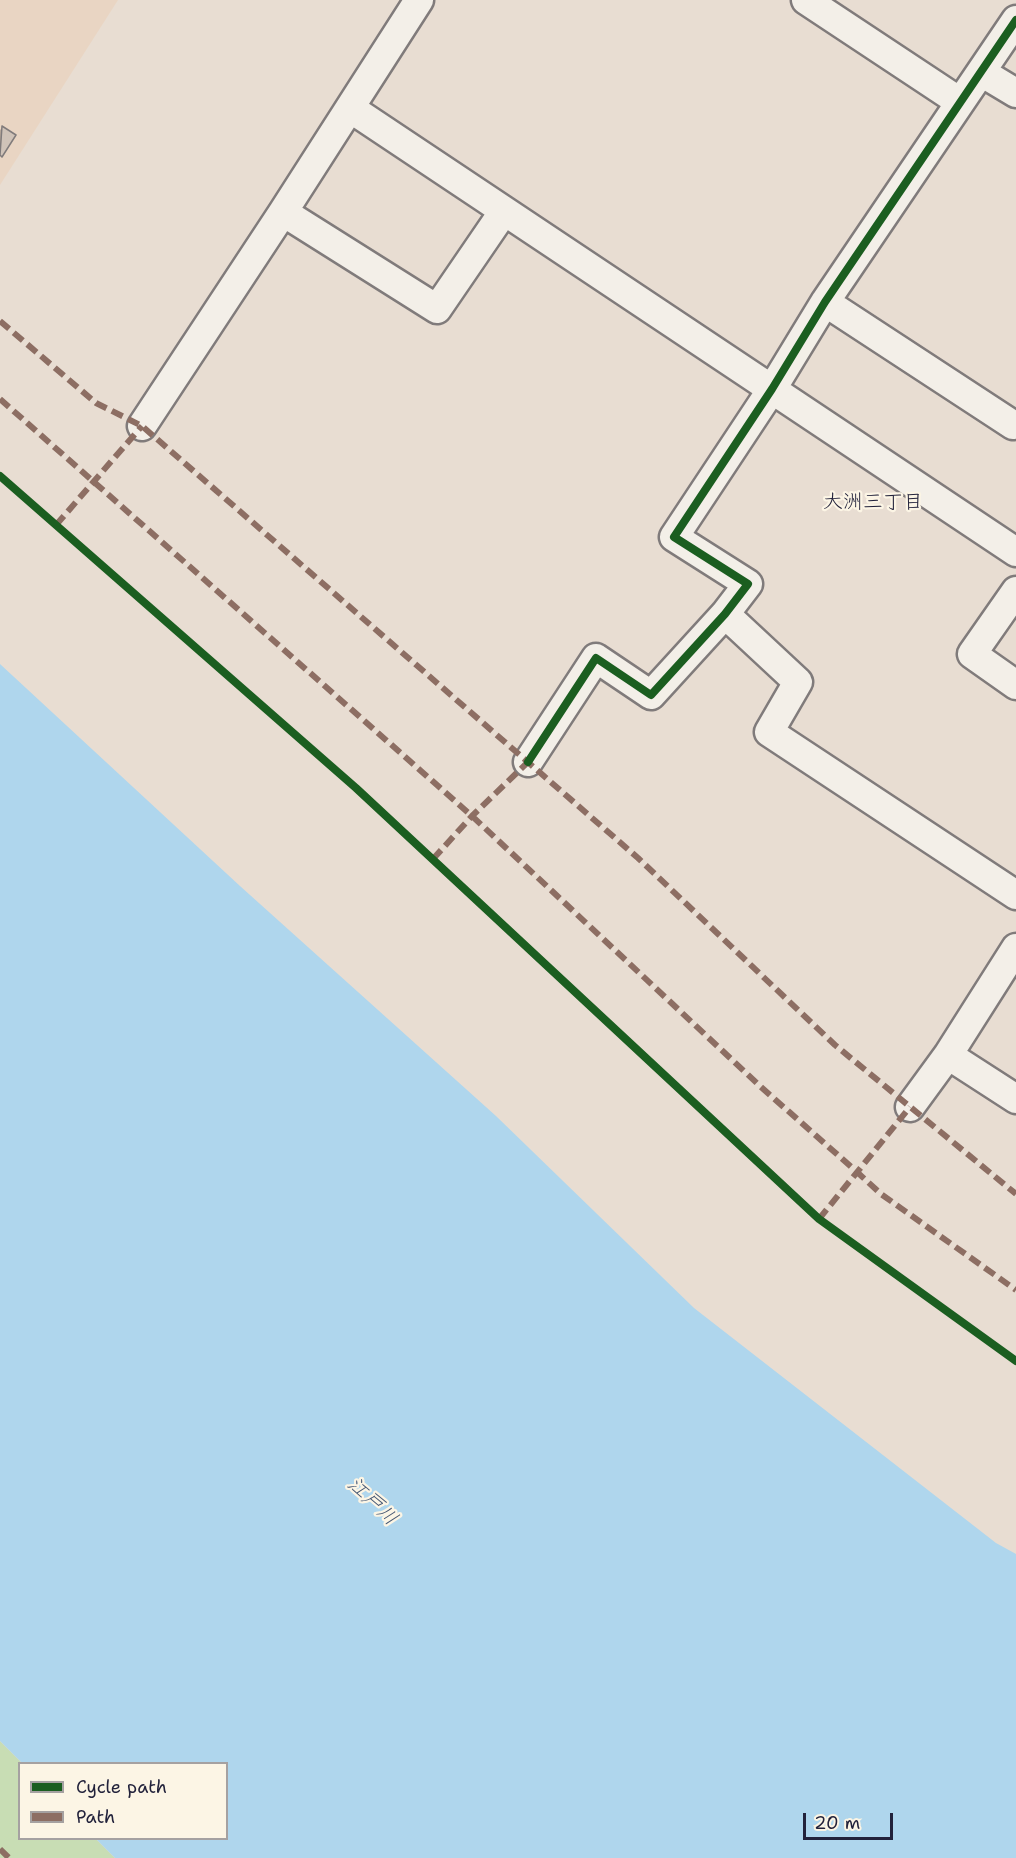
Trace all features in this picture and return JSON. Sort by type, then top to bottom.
[{"type":"street","points":[[142,426],[419,0]]},
{"type":"street","points":[[806,0],[960,102]]},
{"type":"street","points":[[528,762],[596,658],[651,695],[725,614],[748,584],[674,537],[772,389],[825,302],[1016,20]]},
{"type":"street","points":[[981,72],[1016,93]]},
{"type":"street","points":[[350,108],[1016,552]]},
{"type":"street","points":[[283,212],[437,309],[504,211]]},
{"type":"street","points":[[825,302],[1013,425]]},
{"type":"street","points":[[1016,591],[972,654],[1016,685]]},
{"type":"street","points":[[725,614],[798,682],[769,732],[1016,895]]},
{"type":"street","points":[[910,1107],[948,1055],[1016,948]]},
{"type":"street","points":[[948,1055],[1016,1098]]},
{"type":"path","points":[[0,476],[356,788],[819,1219],[1016,1361]]},
{"type":"shaded area","points":[[0,0],[118,0],[0,185]]},
{"type":"green space","points":[[0,1741],[21,1762],[18,1762],[18,1840],[97,1840],[115,1858],[0,1858]]},
{"type":"water","name":"江戸川","points":[[0,664],[240,886],[496,1116],[694,1308],[996,1543],[1016,1554],[1016,1858],[115,1858],[97,1840],[228,1840],[228,1762],[21,1762],[0,1741]]},
{"type":"building","points":[[2,126],[16,135],[2,157],[0,155]]},
{"type":"marked path","points":[[0,321],[96,403],[142,426],[638,858],[835,1045],[1016,1194]]},
{"type":"marked path","points":[[0,399],[472,816],[761,1087],[881,1194],[1016,1290]]},
{"type":"marked path","points":[[56,525],[142,426]]},
{"type":"marked path","points":[[433,859],[472,816],[528,762]]},
{"type":"marked path","points":[[819,1219],[910,1107]]},
{"type":"marked path","points":[[0,1849],[9,1858]]},
{"type":"cycle path","points":[[528,762],[596,658],[651,695],[725,614],[748,584],[674,537],[772,389],[825,302],[1016,20]]},
{"type":"cycle path","points":[[0,476],[356,788],[819,1219],[1016,1361]]},
{"type":"district","name":"大洲三丁目","points":[[873,503]]}]
